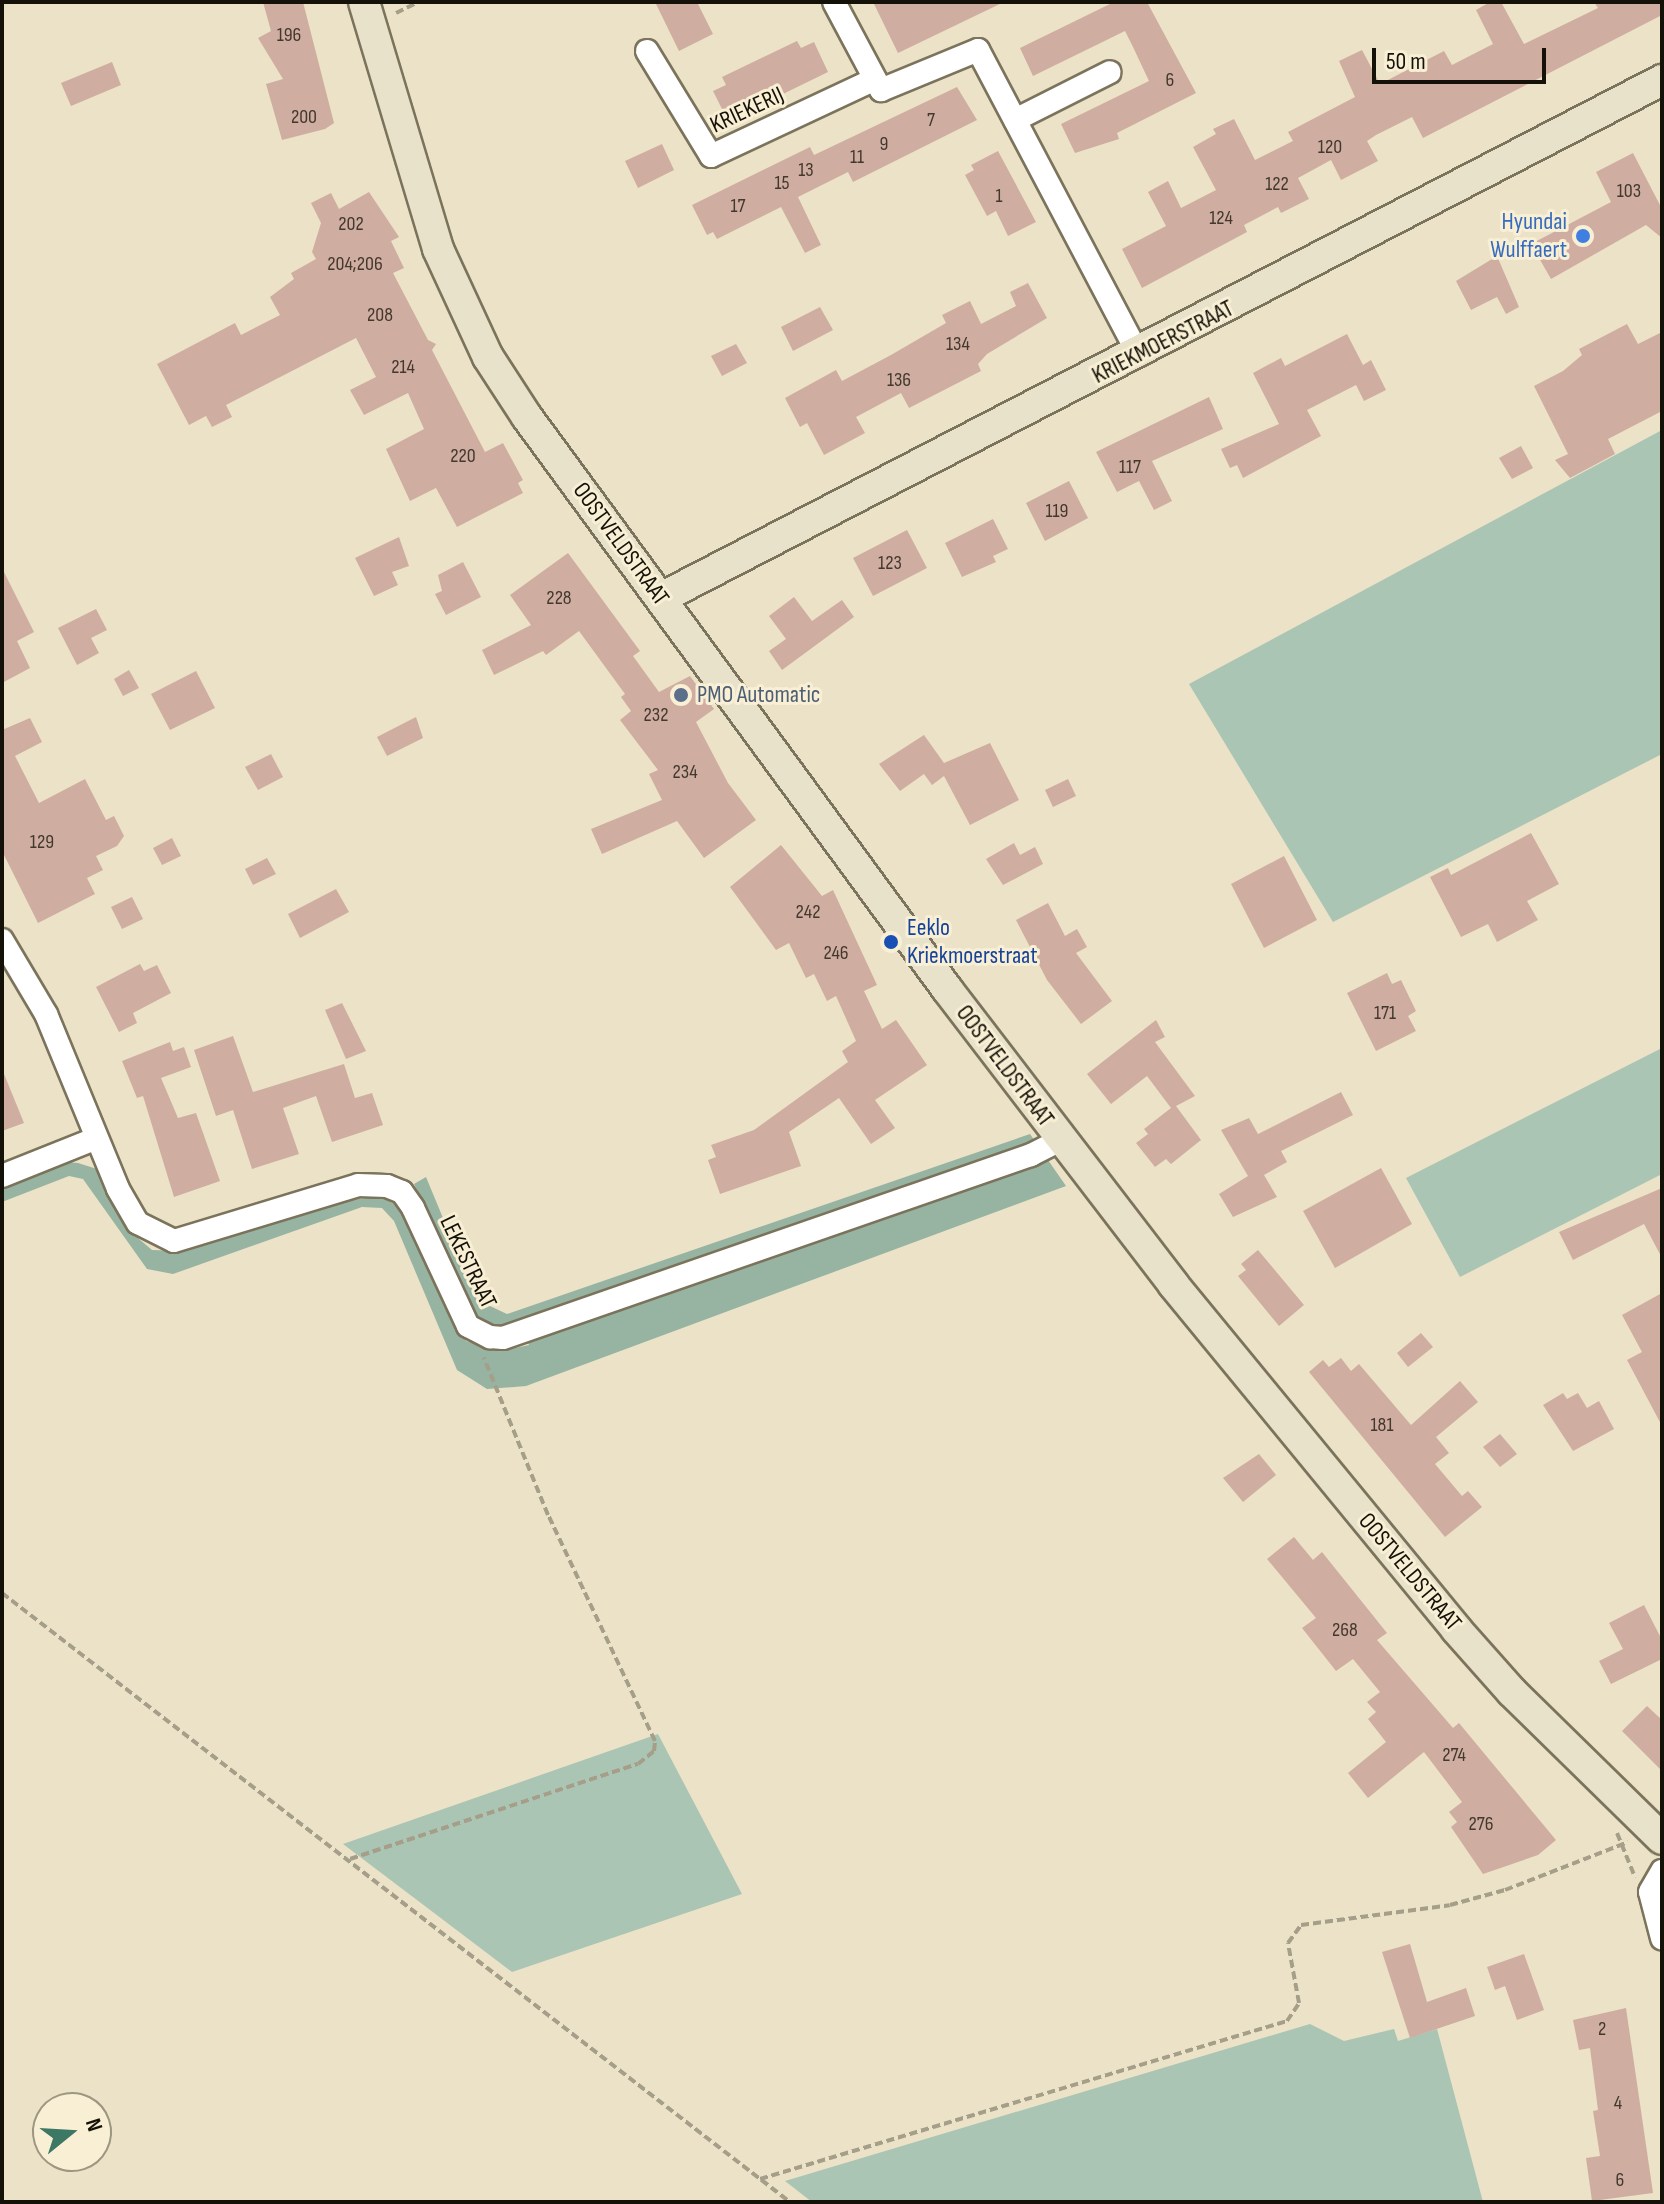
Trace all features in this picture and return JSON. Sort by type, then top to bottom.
[{"type":"street","name":"OOSTVELDSTRAAT","points":[[364,2],[421,202],[459,299],[527,417],[1060,1140],[1456,1629],[1654,1831]]},
{"type":"street","points":[[834,2],[873,80]]},
{"type":"street","name":"KRIEKERIJ","points":[[647,51],[711,156],[873,80],[881,90],[978,50],[1139,355]]},
{"type":"street","points":[[1015,120],[1110,72]]},
{"type":"street","name":"KRIEKMOERSTRAAT","points":[[661,598],[1139,355],[1662,80]]},
{"type":"street","name":"LEKESTRAAT","points":[[2,940],[46,1014],[97,1138],[138,1223],[174,1241],[374,1182],[402,1192],[460,1313],[479,1333],[503,1338],[1031,1155],[1060,1140]]},
{"type":"street","points":[[2,1176],[97,1138]]},
{"type":"street","points":[[1662,1871],[1650,1892],[1662,1938]]},
{"type":"path","points":[[350,1859],[638,1764],[654,1751],[655,1741],[548,1515],[485,1361],[479,1333]]},
{"type":"path","points":[[2,1593],[790,2202]]},
{"type":"path","points":[[760,2179],[1287,2021],[1299,2003],[1288,1943],[1301,1925],[1450,1905],[1505,1890],[1623,1847],[1654,1831]]},
{"type":"green space","points":[[1662,430],[1662,754],[1333,922],[1189,684]]},
{"type":"green space","points":[[1662,1048],[1662,1174],[1460,1277],[1406,1178]]},
{"type":"green space","points":[[1030,1134],[1066,1186],[526,1386],[487,1389],[457,1370],[394,1221],[382,1208],[362,1207],[173,1274],[147,1269],[83,1179],[69,1176],[2,1202],[2,1187],[66,1162],[78,1163],[97,1169],[139,1239],[152,1250],[181,1251],[320,1206],[380,1195],[403,1210],[466,1341],[501,1351],[529,1345],[521,1327],[507,1331],[476,1317],[414,1184],[426,1177],[477,1300],[507,1314]]},
{"type":"green space","points":[[658,1734],[742,1894],[512,1972],[343,1844]]},
{"type":"green space","points":[[1310,2024],[1344,2041],[1394,2029],[1398,2041],[1437,2029],[1483,2202],[812,2202],[785,2181]]},
{"type":"building","points":[[263,2],[303,2],[334,123],[325,129],[282,140],[266,84],[283,79],[258,38],[271,31]]},
{"type":"building","points":[[655,2],[697,2],[713,34],[679,51]]},
{"type":"building","points":[[873,2],[1004,2],[898,53]]},
{"type":"building","points":[[1114,2],[1147,2],[1196,93],[1117,133],[1119,139],[1075,153],[1061,124],[1149,81],[1125,31],[1033,76],[1020,48]]},
{"type":"building","points":[[1490,2],[1501,2],[1524,44],[1598,8],[1594,2],[1662,2],[1662,15],[1423,138],[1412,117],[1376,135],[1367,141],[1378,161],[1341,180],[1331,160],[1298,178],[1309,199],[1281,213],[1278,207],[1244,225],[1247,232],[1142,288],[1122,249],[1166,226],[1148,192],[1168,181],[1181,208],[1216,190],[1193,147],[1216,134],[1213,129],[1234,119],[1255,160],[1293,141],[1288,132],[1355,97],[1339,61],[1362,50],[1380,84],[1444,51],[1452,65],[1493,44],[1476,10]]},
{"type":"building","points":[[797,41],[801,48],[814,42],[828,72],[728,121],[713,91],[726,85],[722,77]]},
{"type":"building","points":[[112,62],[121,85],[71,106],[61,83]]},
{"type":"building","points":[[957,87],[977,120],[853,182],[848,172],[798,197],[821,245],[805,253],[781,207],[717,239],[713,232],[707,235],[692,205],[810,147],[814,155]]},
{"type":"building","points":[[662,144],[674,170],[638,188],[625,161]]},
{"type":"building","points":[[998,151],[1036,222],[1008,236],[996,211],[987,216],[965,175],[974,170],[971,165]]},
{"type":"building","points":[[1633,153],[1662,209],[1662,238],[1646,225],[1551,279],[1531,244],[1611,202],[1596,172]]},
{"type":"building","points":[[369,192],[399,237],[391,241],[404,268],[393,273],[428,340],[436,344],[432,350],[485,452],[503,443],[523,480],[518,483],[523,493],[457,527],[436,488],[410,501],[386,449],[424,429],[408,393],[364,415],[350,390],[376,377],[356,338],[226,405],[232,417],[212,427],[206,416],[189,425],[157,364],[235,323],[241,335],[280,315],[270,297],[294,279],[291,273],[316,259],[312,252],[321,223],[311,203],[331,193],[339,209]]},
{"type":"building","points":[[1497,256],[1519,307],[1506,314],[1497,297],[1471,310],[1456,281]]},
{"type":"building","points":[[1028,283],[1047,318],[987,354],[978,364],[981,371],[909,408],[901,393],[856,417],[865,433],[824,455],[807,423],[800,427],[785,398],[836,370],[842,381],[946,323],[942,315],[970,301],[981,324],[1016,306],[1010,292]]},
{"type":"building","points":[[820,307],[833,330],[793,351],[781,327]]},
{"type":"building","points":[[1627,324],[1638,344],[1662,332],[1662,411],[1608,439],[1615,454],[1570,478],[1555,460],[1568,454],[1534,386],[1563,371],[1582,355],[1579,349]]},
{"type":"building","points":[[1347,334],[1363,365],[1371,360],[1386,390],[1364,401],[1356,385],[1307,410],[1321,436],[1243,478],[1237,465],[1230,468],[1221,449],[1279,424],[1253,373],[1281,358],[1285,366]]},
{"type":"building","points":[[736,344],[747,363],[722,376],[711,356]]},
{"type":"building","points":[[1209,397],[1223,429],[1152,461],[1172,501],[1154,510],[1139,481],[1117,492],[1096,452]]},
{"type":"building","points":[[1521,446],[1533,468],[1512,479],[1499,458]]},
{"type":"building","points":[[1069,481],[1088,518],[1045,541],[1026,503]]},
{"type":"building","points":[[993,519],[1008,549],[993,556],[996,562],[962,577],[945,543]]},
{"type":"building","points":[[907,530],[927,568],[873,596],[853,558]]},
{"type":"building","points":[[399,537],[409,566],[392,572],[398,585],[374,596],[355,558]]},
{"type":"building","points":[[568,553],[640,651],[633,656],[659,692],[690,676],[714,709],[696,722],[728,783],[756,820],[704,858],[677,821],[602,854],[591,829],[662,800],[649,774],[658,770],[620,720],[631,711],[621,697],[625,694],[579,631],[546,655],[543,651],[494,675],[482,650],[531,625],[510,595]]},
{"type":"building","points":[[463,562],[481,597],[446,615],[435,594],[442,591],[438,575]]},
{"type":"building","points":[[2,568],[34,632],[17,641],[30,668],[2,683]]},
{"type":"building","points":[[794,597],[812,621],[842,600],[854,617],[782,670],[769,651],[786,639],[769,616]]},
{"type":"building","points":[[96,609],[107,630],[91,638],[99,653],[77,665],[58,628]]},
{"type":"building","points":[[129,670],[139,688],[123,696],[114,679]]},
{"type":"building","points":[[196,671],[215,708],[170,730],[151,694]]},
{"type":"building","points":[[416,717],[423,738],[387,756],[377,737]]},
{"type":"building","points":[[30,718],[42,742],[15,756],[39,803],[85,779],[106,820],[114,816],[124,836],[117,846],[96,856],[103,870],[87,878],[95,894],[38,923],[2,851],[2,730]]},
{"type":"building","points":[[924,735],[944,763],[990,743],[1019,800],[970,825],[944,776],[932,785],[924,774],[900,791],[879,764]]},
{"type":"building","points":[[271,754],[283,777],[258,790],[245,767]]},
{"type":"building","points":[[1068,779],[1076,796],[1053,807],[1045,790]]},
{"type":"building","points":[[1531,833],[1559,884],[1527,901],[1538,920],[1497,942],[1488,924],[1461,937],[1430,877],[1448,868],[1451,875]]},
{"type":"building","points":[[172,838],[181,856],[162,865],[153,848]]},
{"type":"building","points":[[1014,843],[1020,855],[1035,847],[1043,864],[1003,885],[986,859]]},
{"type":"building","points":[[781,845],[822,896],[833,890],[877,985],[864,991],[882,1029],[896,1020],[927,1065],[875,1100],[895,1128],[871,1144],[839,1098],[789,1132],[801,1166],[720,1194],[708,1160],[716,1157],[711,1145],[754,1130],[848,1062],[842,1051],[856,1041],[836,996],[827,1001],[814,974],[806,978],[789,943],[776,950],[730,887]]},
{"type":"building","points":[[1284,856],[1317,920],[1264,948],[1231,884]]},
{"type":"building","points":[[267,858],[276,874],[253,885],[245,869]]},
{"type":"building","points":[[336,889],[349,912],[300,938],[288,914]]},
{"type":"building","points":[[132,897],[143,919],[122,929],[111,907]]},
{"type":"building","points":[[1048,903],[1065,936],[1077,929],[1087,947],[1076,953],[1112,1001],[1081,1024],[1047,980],[1016,920]]},
{"type":"building","points":[[140,964],[144,971],[157,965],[171,993],[133,1013],[137,1023],[119,1032],[96,987]]},
{"type":"building","points":[[1387,973],[1392,984],[1401,980],[1416,1011],[1408,1016],[1416,1031],[1376,1051],[1347,993]]},
{"type":"building","points":[[342,1003],[366,1051],[346,1059],[325,1010]]},
{"type":"building","points":[[1156,1020],[1165,1037],[1155,1042],[1195,1096],[1176,1106],[1201,1140],[1171,1164],[1166,1159],[1155,1167],[1136,1143],[1148,1134],[1144,1129],[1171,1108],[1147,1076],[1111,1104],[1087,1074]]},
{"type":"building","points":[[233,1036],[253,1092],[344,1064],[355,1098],[372,1093],[383,1125],[332,1142],[316,1096],[283,1108],[299,1154],[252,1169],[233,1110],[216,1116],[194,1050]]},
{"type":"building","points":[[170,1042],[173,1051],[184,1047],[191,1067],[161,1078],[178,1118],[196,1113],[220,1181],[174,1197],[143,1096],[137,1098],[122,1061]]},
{"type":"building","points":[[2,1069],[24,1123],[2,1131]]},
{"type":"building","points":[[1341,1092],[1353,1115],[1281,1151],[1287,1162],[1264,1175],[1277,1197],[1233,1217],[1219,1194],[1248,1176],[1221,1130],[1249,1118],[1258,1134]]},
{"type":"building","points":[[1381,1168],[1412,1224],[1335,1268],[1303,1211]]},
{"type":"building","points":[[1662,1188],[1662,1258],[1644,1224],[1573,1260],[1559,1232]]},
{"type":"building","points":[[1258,1250],[1304,1305],[1279,1326],[1238,1276],[1246,1270],[1241,1264]]},
{"type":"building","points":[[1662,1293],[1662,1426],[1627,1360],[1642,1352],[1622,1315]]},
{"type":"building","points":[[1421,1333],[1433,1347],[1408,1367],[1397,1353]]},
{"type":"building","points":[[1341,1358],[1351,1371],[1359,1364],[1411,1425],[1460,1381],[1478,1402],[1436,1437],[1449,1453],[1435,1464],[1462,1496],[1468,1491],[1482,1507],[1445,1537],[1309,1372],[1323,1360],[1329,1367]]},
{"type":"building","points":[[1563,1393],[1567,1399],[1578,1393],[1587,1408],[1599,1401],[1614,1429],[1573,1451],[1543,1405]]},
{"type":"building","points":[[1500,1434],[1517,1454],[1500,1467],[1483,1447]]},
{"type":"building","points":[[1259,1454],[1276,1475],[1243,1502],[1223,1478]]},
{"type":"building","points":[[1294,1537],[1313,1560],[1322,1552],[1387,1633],[1377,1640],[1453,1728],[1459,1723],[1556,1840],[1538,1855],[1483,1874],[1451,1827],[1457,1822],[1449,1812],[1462,1802],[1424,1752],[1368,1798],[1348,1773],[1386,1742],[1368,1719],[1376,1712],[1367,1702],[1380,1692],[1353,1659],[1336,1671],[1302,1628],[1316,1618],[1267,1559]]},
{"type":"building","points":[[1644,1605],[1662,1640],[1662,1659],[1611,1684],[1599,1661],[1623,1649],[1609,1623]]},
{"type":"building","points":[[1647,1706],[1662,1720],[1662,1771],[1622,1731]]},
{"type":"building","points":[[1410,1944],[1427,2002],[1466,1988],[1475,2016],[1410,2038],[1382,1952]]},
{"type":"building","points":[[1524,1954],[1544,2010],[1517,2020],[1505,1986],[1495,1990],[1487,1967]]},
{"type":"building","points":[[1626,2008],[1653,2193],[1592,2201],[1586,2158],[1600,2156],[1593,2111],[1598,2110],[1590,2048],[1579,2050],[1573,2020]]},
{"type":"place","name":"Hyundai Wulffaert","points":[[1583,236]]},
{"type":"place","name":"PMO Automatic","points":[[681,695]]},
{"type":"place","name":"Eeklo Kriekmoerstraat","points":[[891,942]]}]
